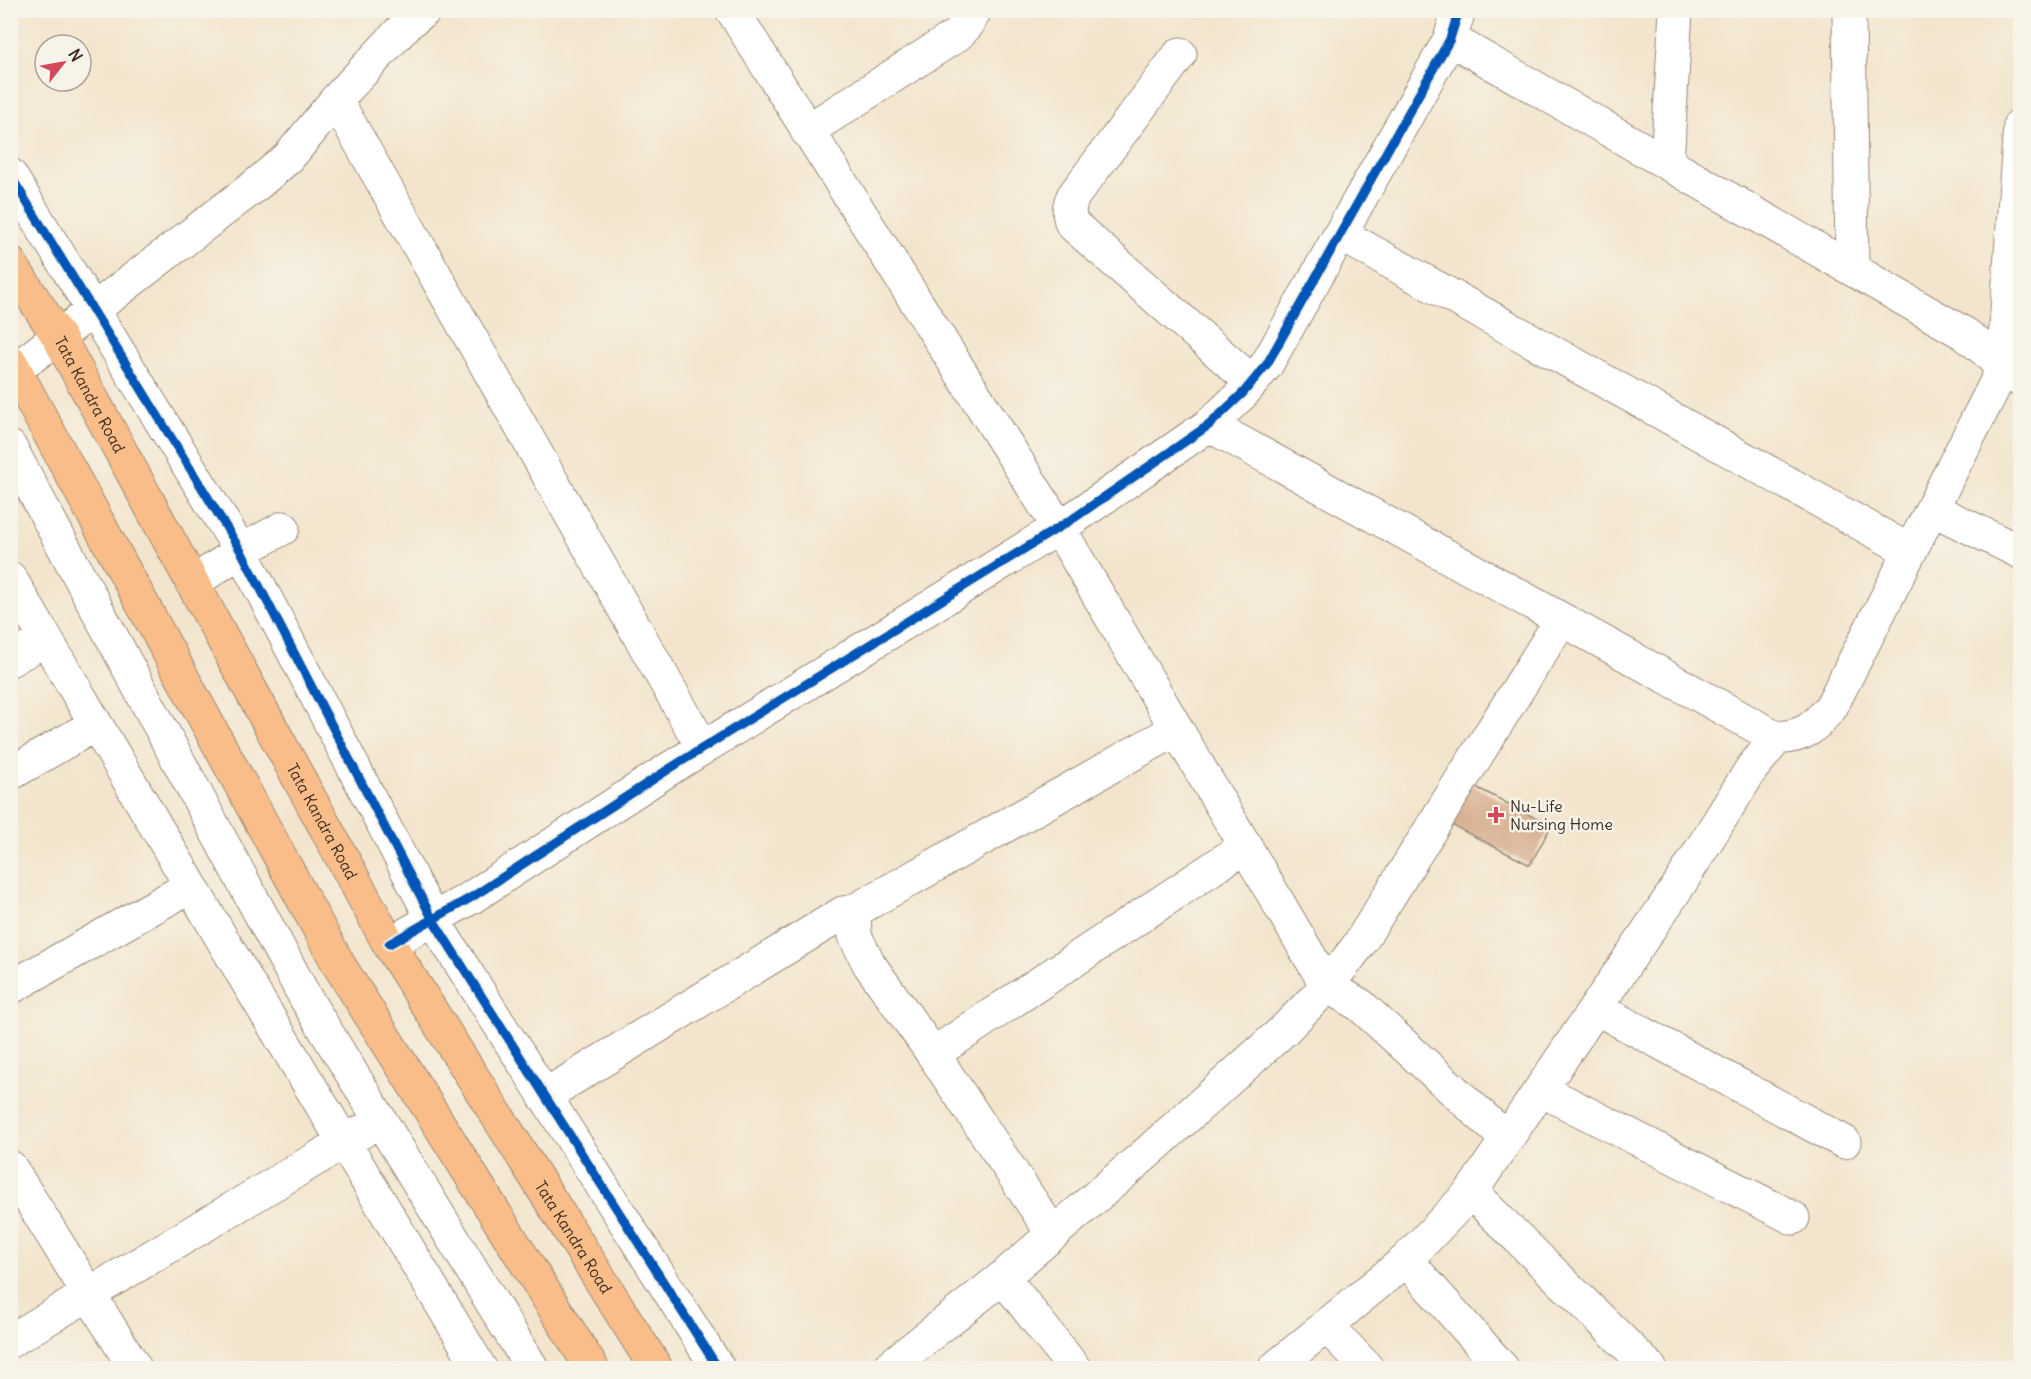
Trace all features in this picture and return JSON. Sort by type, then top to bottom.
[{"type":"main road","name":"Tata Kandra Road","points":[[10,263],[57,336],[389,944],[656,1368]]},
{"type":"main road","points":[[12,367],[339,965],[592,1368]]},
{"type":"street","points":[[12,367],[93,311],[288,158],[336,100],[408,23],[425,10]]},
{"type":"street","points":[[732,10],[1059,528],[1327,986],[1360,1005],[1507,1139]]},
{"type":"street","points":[[807,130],[957,35],[975,10]]},
{"type":"street","points":[[1667,163],[1676,10]]},
{"type":"street","points":[[1849,10],[1852,269]]},
{"type":"street","points":[[389,944],[472,897],[703,748],[1059,528],[1209,425],[1243,393],[1267,364],[1454,25],[1667,163],[1965,334],[2012,375]]},
{"type":"street","points":[[1180,54],[1074,195],[1068,214],[1072,225],[1252,382]]},
{"type":"street","points":[[336,100],[703,748]]},
{"type":"street","points":[[1209,425],[1777,738],[1796,737],[1817,723],[1831,707],[1932,509],[2012,375],[2020,125]]},
{"type":"street","points":[[10,175],[241,551],[433,920],[718,1368]]},
{"type":"street","points":[[1340,234],[1911,551]]},
{"type":"street","points":[[10,447],[305,997],[532,1368]]},
{"type":"street","points":[[1932,509],[2020,552]]},
{"type":"street","points":[[192,583],[241,551],[283,528]]},
{"type":"street","points":[[10,578],[191,886],[480,1368]]},
{"type":"street","points":[[888,1368],[1003,1277],[1148,1152],[1275,1037],[1327,986],[1358,946],[1561,620]]},
{"type":"street","points":[[10,660],[46,639]]},
{"type":"street","points":[[10,774],[96,724]]},
{"type":"street","points":[[544,1096],[843,914],[854,911],[1178,729]]},
{"type":"street","points":[[1275,1368],[1406,1260],[1471,1192],[1679,885],[1752,768],[1777,738]]},
{"type":"street","points":[[933,1054],[1246,846]]},
{"type":"street","points":[[10,988],[191,886]]},
{"type":"street","points":[[854,911],[855,936],[869,964],[933,1054],[1053,1234]]},
{"type":"street","points":[[1596,1008],[1844,1142]]},
{"type":"street","points":[[1541,1090],[1793,1218]]},
{"type":"street","points":[[10,1341],[381,1121]]},
{"type":"street","points":[[10,1167],[135,1368]]},
{"type":"street","points":[[1471,1192],[1650,1368]]},
{"type":"street","points":[[1406,1260],[1502,1368]]},
{"type":"street","points":[[1003,1277],[1074,1368]]},
{"type":"street","points":[[1327,1326],[1367,1368]]},
{"type":"building","points":[[1468,783],[1551,826],[1530,865],[1448,823]]},
{"type":"cycle path","points":[[389,944],[472,897],[669,769],[1074,518],[1209,425],[1243,393],[1267,364],[1450,39],[1459,10]]},
{"type":"cycle path","points":[[10,175],[242,553],[433,920],[718,1368]]},
{"type":"place","name":"Nu-Life Nursing Home","points":[[1496,815]]}]
